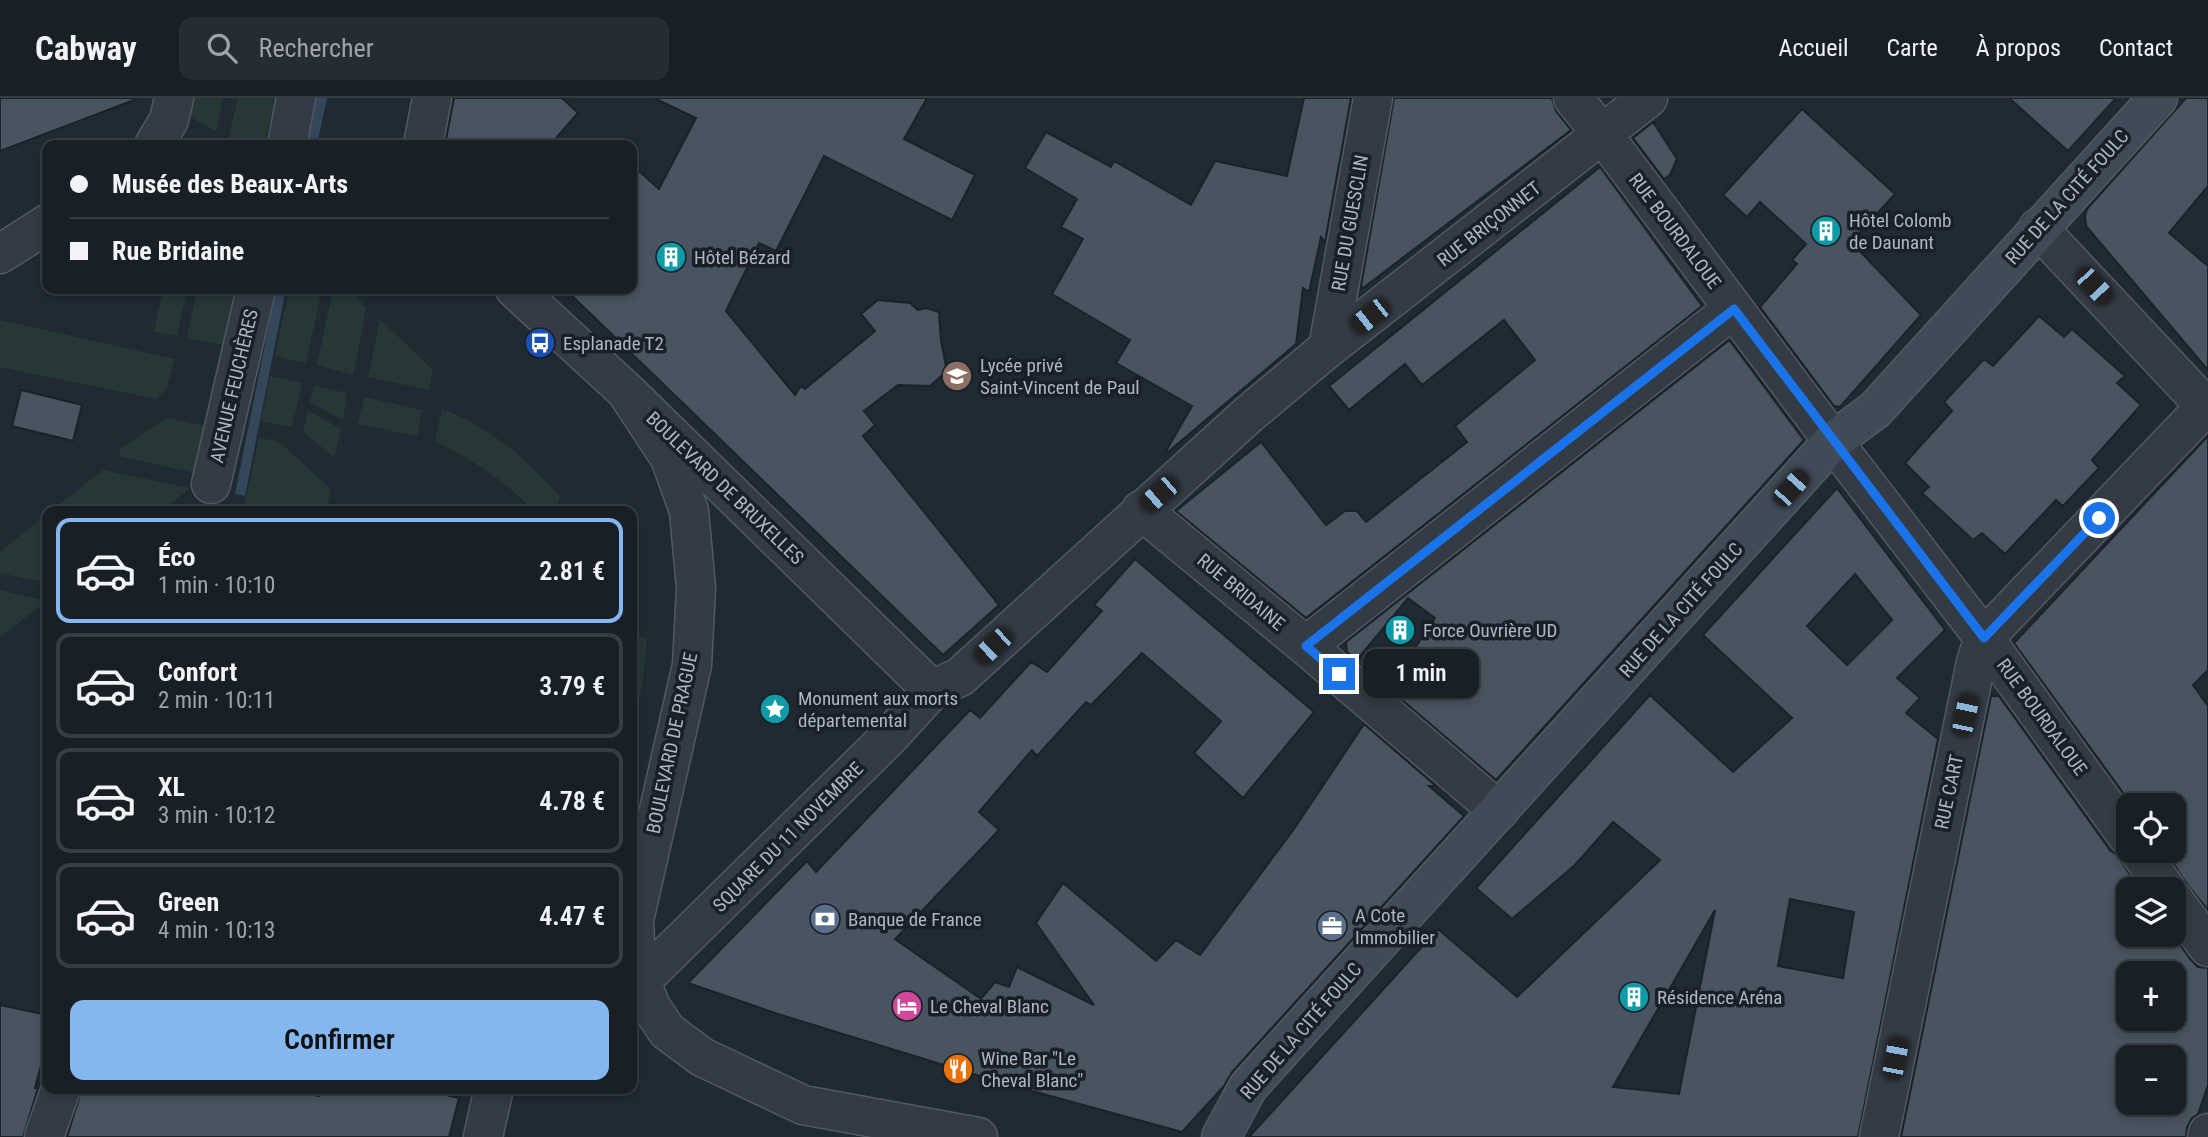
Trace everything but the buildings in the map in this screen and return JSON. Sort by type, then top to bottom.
[{"type":"street","points":[[157,140],[169,120],[174,98]]},
{"type":"street","points":[[288,140],[296,98]]},
{"type":"street","points":[[424,140],[432,98]]},
{"type":"street","name":"RUE DU GUESCLIN","points":[[1328,348],[1373,98]]},
{"type":"street","name":"RUE BOURDALOUE","points":[[1573,98],[1984,638],[2116,820]]},
{"type":"street","name":"RUE BRIÇONNET","points":[[932,690],[960,677],[1141,510],[1328,348],[1648,98]]},
{"type":"street","name":"RUE DE LA CITÉ FOULC","points":[[1221,1137],[1248,1087],[1833,440],[1875,410],[2158,98]]},
{"type":"street","points":[[0,254],[42,227]]},
{"type":"street","points":[[2038,229],[2207,407]]},
{"type":"street","name":"AVENUE FEUCHÈRES","points":[[211,484],[255,294]]},
{"type":"street","name":"BOULEVARD DE BRUXELLES","points":[[520,294],[626,391],[932,690]]},
{"type":"street","points":[[1306,646],[1734,309]]},
{"type":"street","name":"BOULEVARD DE PRAGUE","points":[[626,391],[670,458],[689,511],[696,588],[692,665],[637,907]]},
{"type":"street","name":"RUE CART","points":[[1879,1137],[1976,662],[1984,638],[2207,407]]},
{"type":"street","name":"RUE BRIDAINE","points":[[1141,510],[1499,811]]},
{"type":"street","name":"SQUARE DU 11 NOVEMBRE","points":[[641,981],[889,737],[932,690]]},
{"type":"street","points":[[2186,917],[2208,947]]},
{"type":"street","name":"BOULEVARD DE PRAGUE","points":[[637,971],[651,1007],[667,1031],[702,1057],[803,1105],[978,1137]]},
{"type":"street","points":[[44,1137],[59,1094]]},
{"type":"street","points":[[483,1137],[494,1094]]},
{"type":"green space","points":[[185,98],[223,98],[216,131],[183,113]]},
{"type":"green space","points":[[238,98],[276,98],[265,140],[228,139]]},
{"type":"green space","points":[[162,294],[186,295],[177,336],[154,332]]},
{"type":"green space","points":[[196,294],[233,294],[223,345],[187,338]]},
{"type":"green space","points":[[288,294],[321,294],[306,363],[275,356]]},
{"type":"green space","points":[[332,294],[354,294],[366,308],[353,375],[317,365]]},
{"type":"green space","points":[[380,319],[433,370],[429,390],[368,377]]},
{"type":"green space","points":[[0,320],[175,359],[166,389],[156,399],[0,367]]},
{"type":"green space","points":[[270,376],[302,383],[292,427],[261,421]]},
{"type":"green space","points":[[314,386],[347,393],[343,420],[310,402]]},
{"type":"green space","points":[[364,397],[422,410],[417,436],[358,424]]},
{"type":"green space","points":[[442,409],[476,425],[506,445],[534,469],[560,497],[557,506],[529,506],[488,472],[435,441]]},
{"type":"green space","points":[[308,411],[341,429],[334,457],[303,432]]},
{"type":"green space","points":[[167,418],[204,426],[195,473],[119,456],[121,448]]},
{"type":"green space","points":[[259,438],[278,441],[331,489],[327,506],[244,506]]},
{"type":"green space","points":[[103,470],[190,488],[167,506],[57,506]]},
{"type":"green space","points":[[42,518],[42,582],[0,573],[0,552]]},
{"type":"green space","points":[[0,590],[42,600],[42,605],[0,637]]},
{"type":"green space","points":[[637,636],[647,639],[637,710]]},
{"type":"water","points":[[316,98],[327,98],[318,140],[307,140]]},
{"type":"water","points":[[275,294],[285,294],[245,496],[235,494]]},
{"type":"place","name":"Hôtel Colomb de Daunant","points":[[1826,231]]},
{"type":"place","name":"Hôtel Bézard","points":[[671,257]]},
{"type":"place","name":"Esplanade T2","points":[[540,343]]},
{"type":"place","name":"Lycée privé Saint-Vincent de Paul","points":[[957,376]]},
{"type":"place","name":"Force Ouvrière UD","points":[[1400,630]]},
{"type":"place","name":"Monument aux morts départemental","points":[[775,709]]},
{"type":"place","name":"Banque de France","points":[[825,919]]},
{"type":"place","name":"A Cote Immobilier","points":[[1332,926]]},
{"type":"place","name":"Résidence Aréna","points":[[1634,997]]},
{"type":"place","name":"Le Cheval Blanc","points":[[907,1006]]},
{"type":"place","name":"Wine Bar \"Le Cheval Blanc\"","points":[[958,1069]]},
{"type":"route","points":[[1339,674],[1306,646],[1734,309],[1984,638],[2099,518]]}]
